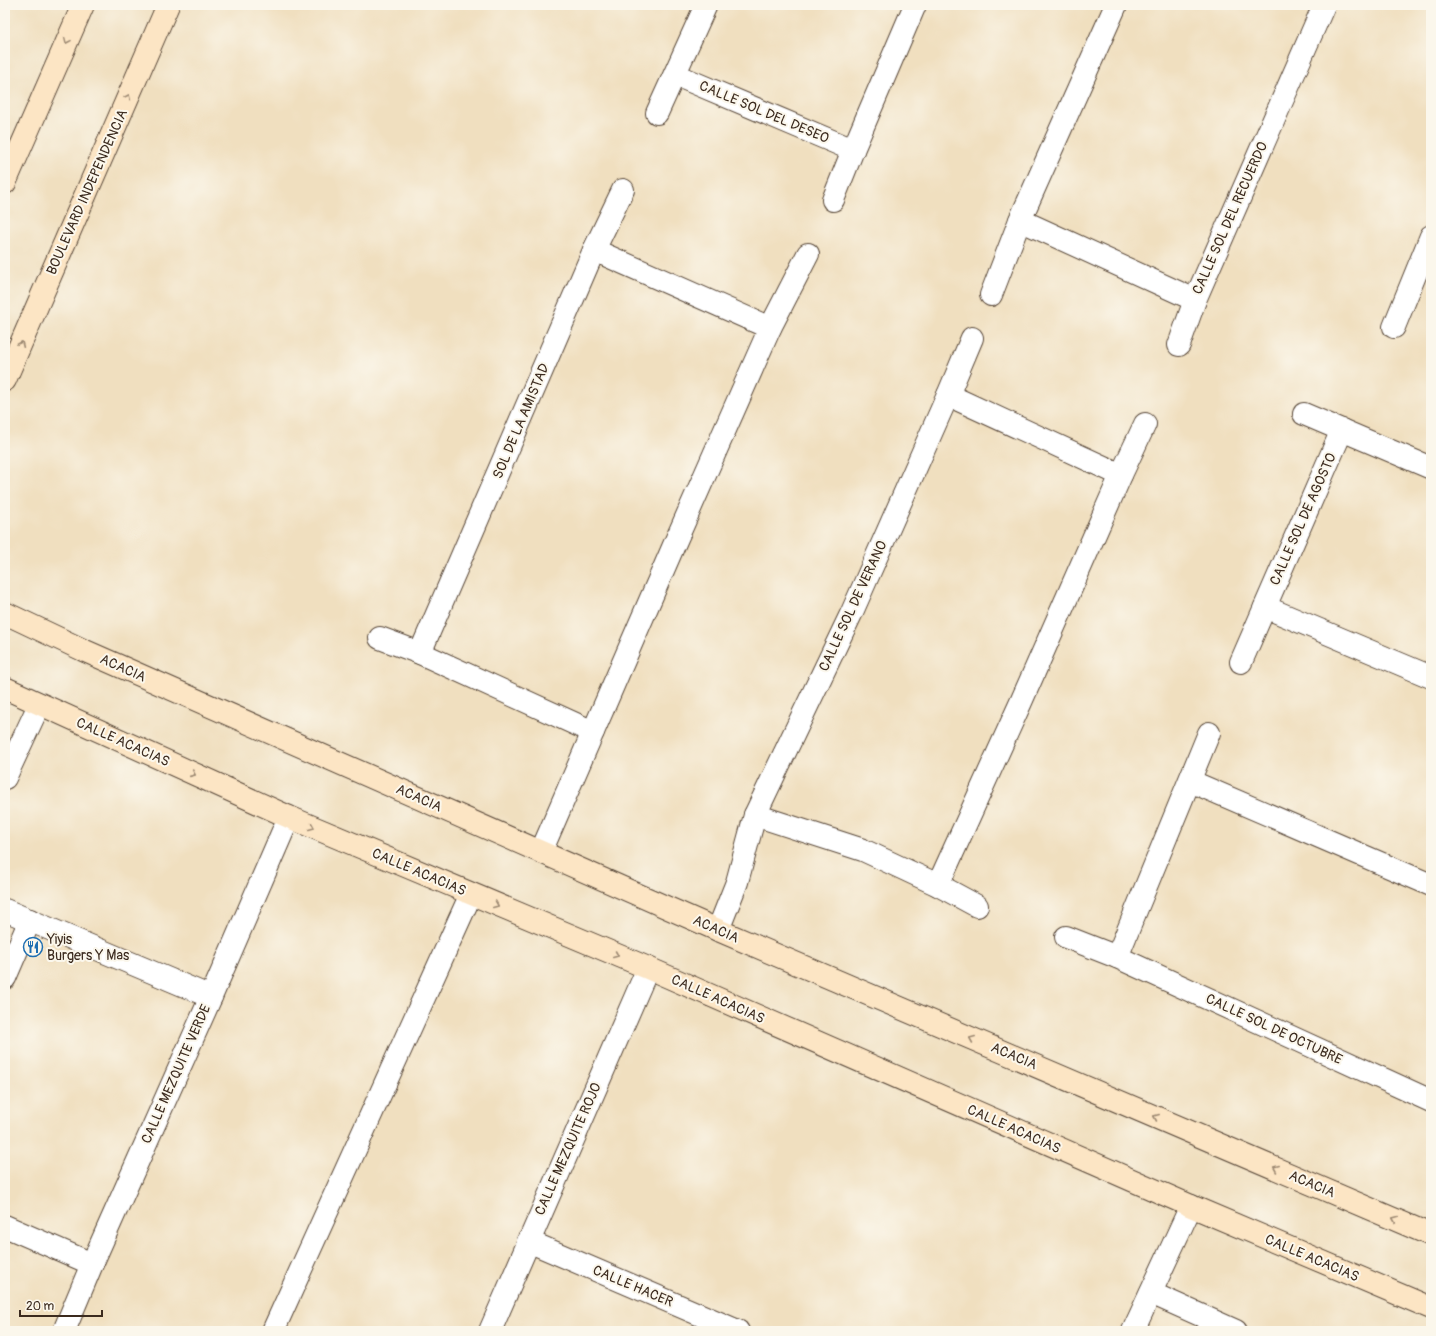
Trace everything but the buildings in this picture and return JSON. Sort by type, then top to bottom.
[{"type":"main road","points":[[5,183],[83,5]]},
{"type":"main road","name":"BOULEVARD INDEPENDENCIA","points":[[5,380],[168,5]]},
{"type":"main road","name":"ACACIA","points":[[5,613],[83,650],[718,930],[1431,1235]]},
{"type":"main road","name":"CALLE ACACIAS","points":[[5,688],[39,705],[289,817],[648,968],[1191,1206],[1431,1308]]},
{"type":"street","points":[[657,113],[706,5]]},
{"type":"street","points":[[833,200],[915,5]]},
{"type":"street","points":[[991,295],[1020,220],[1116,5]]},
{"type":"street","name":"CALLE SOL DEL RECUERDO","points":[[1020,220],[1196,300],[1324,5]]},
{"type":"street","name":"CALLE SOL DEL DESEO","points":[[676,74],[853,150]]},
{"type":"street","name":"SOL DE LA AMISTAD","points":[[420,654],[594,250],[623,190]]},
{"type":"street","points":[[1394,327],[1426,264],[1431,236]]},
{"type":"street","points":[[594,250],[770,328]]},
{"type":"street","points":[[541,852],[770,328],[808,254]]},
{"type":"street","points":[[1179,345],[1196,300]]},
{"type":"street","name":"CALLE SOL DE VERANO","points":[[718,930],[737,882],[755,815],[852,612],[972,338]]},
{"type":"street","points":[[948,395],[1121,475]]},
{"type":"street","points":[[1304,414],[1431,468]]},
{"type":"street","points":[[938,885],[1145,424]]},
{"type":"street","name":"CALLE SOL DE AGOSTO","points":[[1241,662],[1342,430]]},
{"type":"street","points":[[1264,608],[1431,677]]},
{"type":"street","points":[[380,638],[420,654],[593,732]]},
{"type":"street","points":[[5,778],[39,705]]},
{"type":"street","points":[[1117,957],[1209,732]]},
{"type":"street","points":[[1190,781],[1431,885]]},
{"type":"street","points":[[755,815],[863,850],[938,885],[977,906]]},
{"type":"street","name":"CALLE MEZQUITE VERDE","points":[[64,1331],[92,1264],[211,997],[289,817]]},
{"type":"street","points":[[274,1331],[471,894]]},
{"type":"street","points":[[5,910],[211,997]]},
{"type":"street","points":[[5,978],[30,920]]},
{"type":"street","name":"CALLE SOL DE OCTUBRE","points":[[1066,937],[1117,957],[1431,1101]]},
{"type":"street","name":"CALLE MEZQUITE ROJO","points":[[490,1331],[648,968]]},
{"type":"street","points":[[1133,1331],[1191,1206]]},
{"type":"street","points":[[5,1226],[92,1264]]},
{"type":"street","name":"CALLE HACER","points":[[528,1241],[738,1331]]},
{"type":"street","points":[[1151,1293],[1236,1331]]},
{"type":"place","name":"Yiyis Burgers Y Mas","points":[[33,947]]}]
